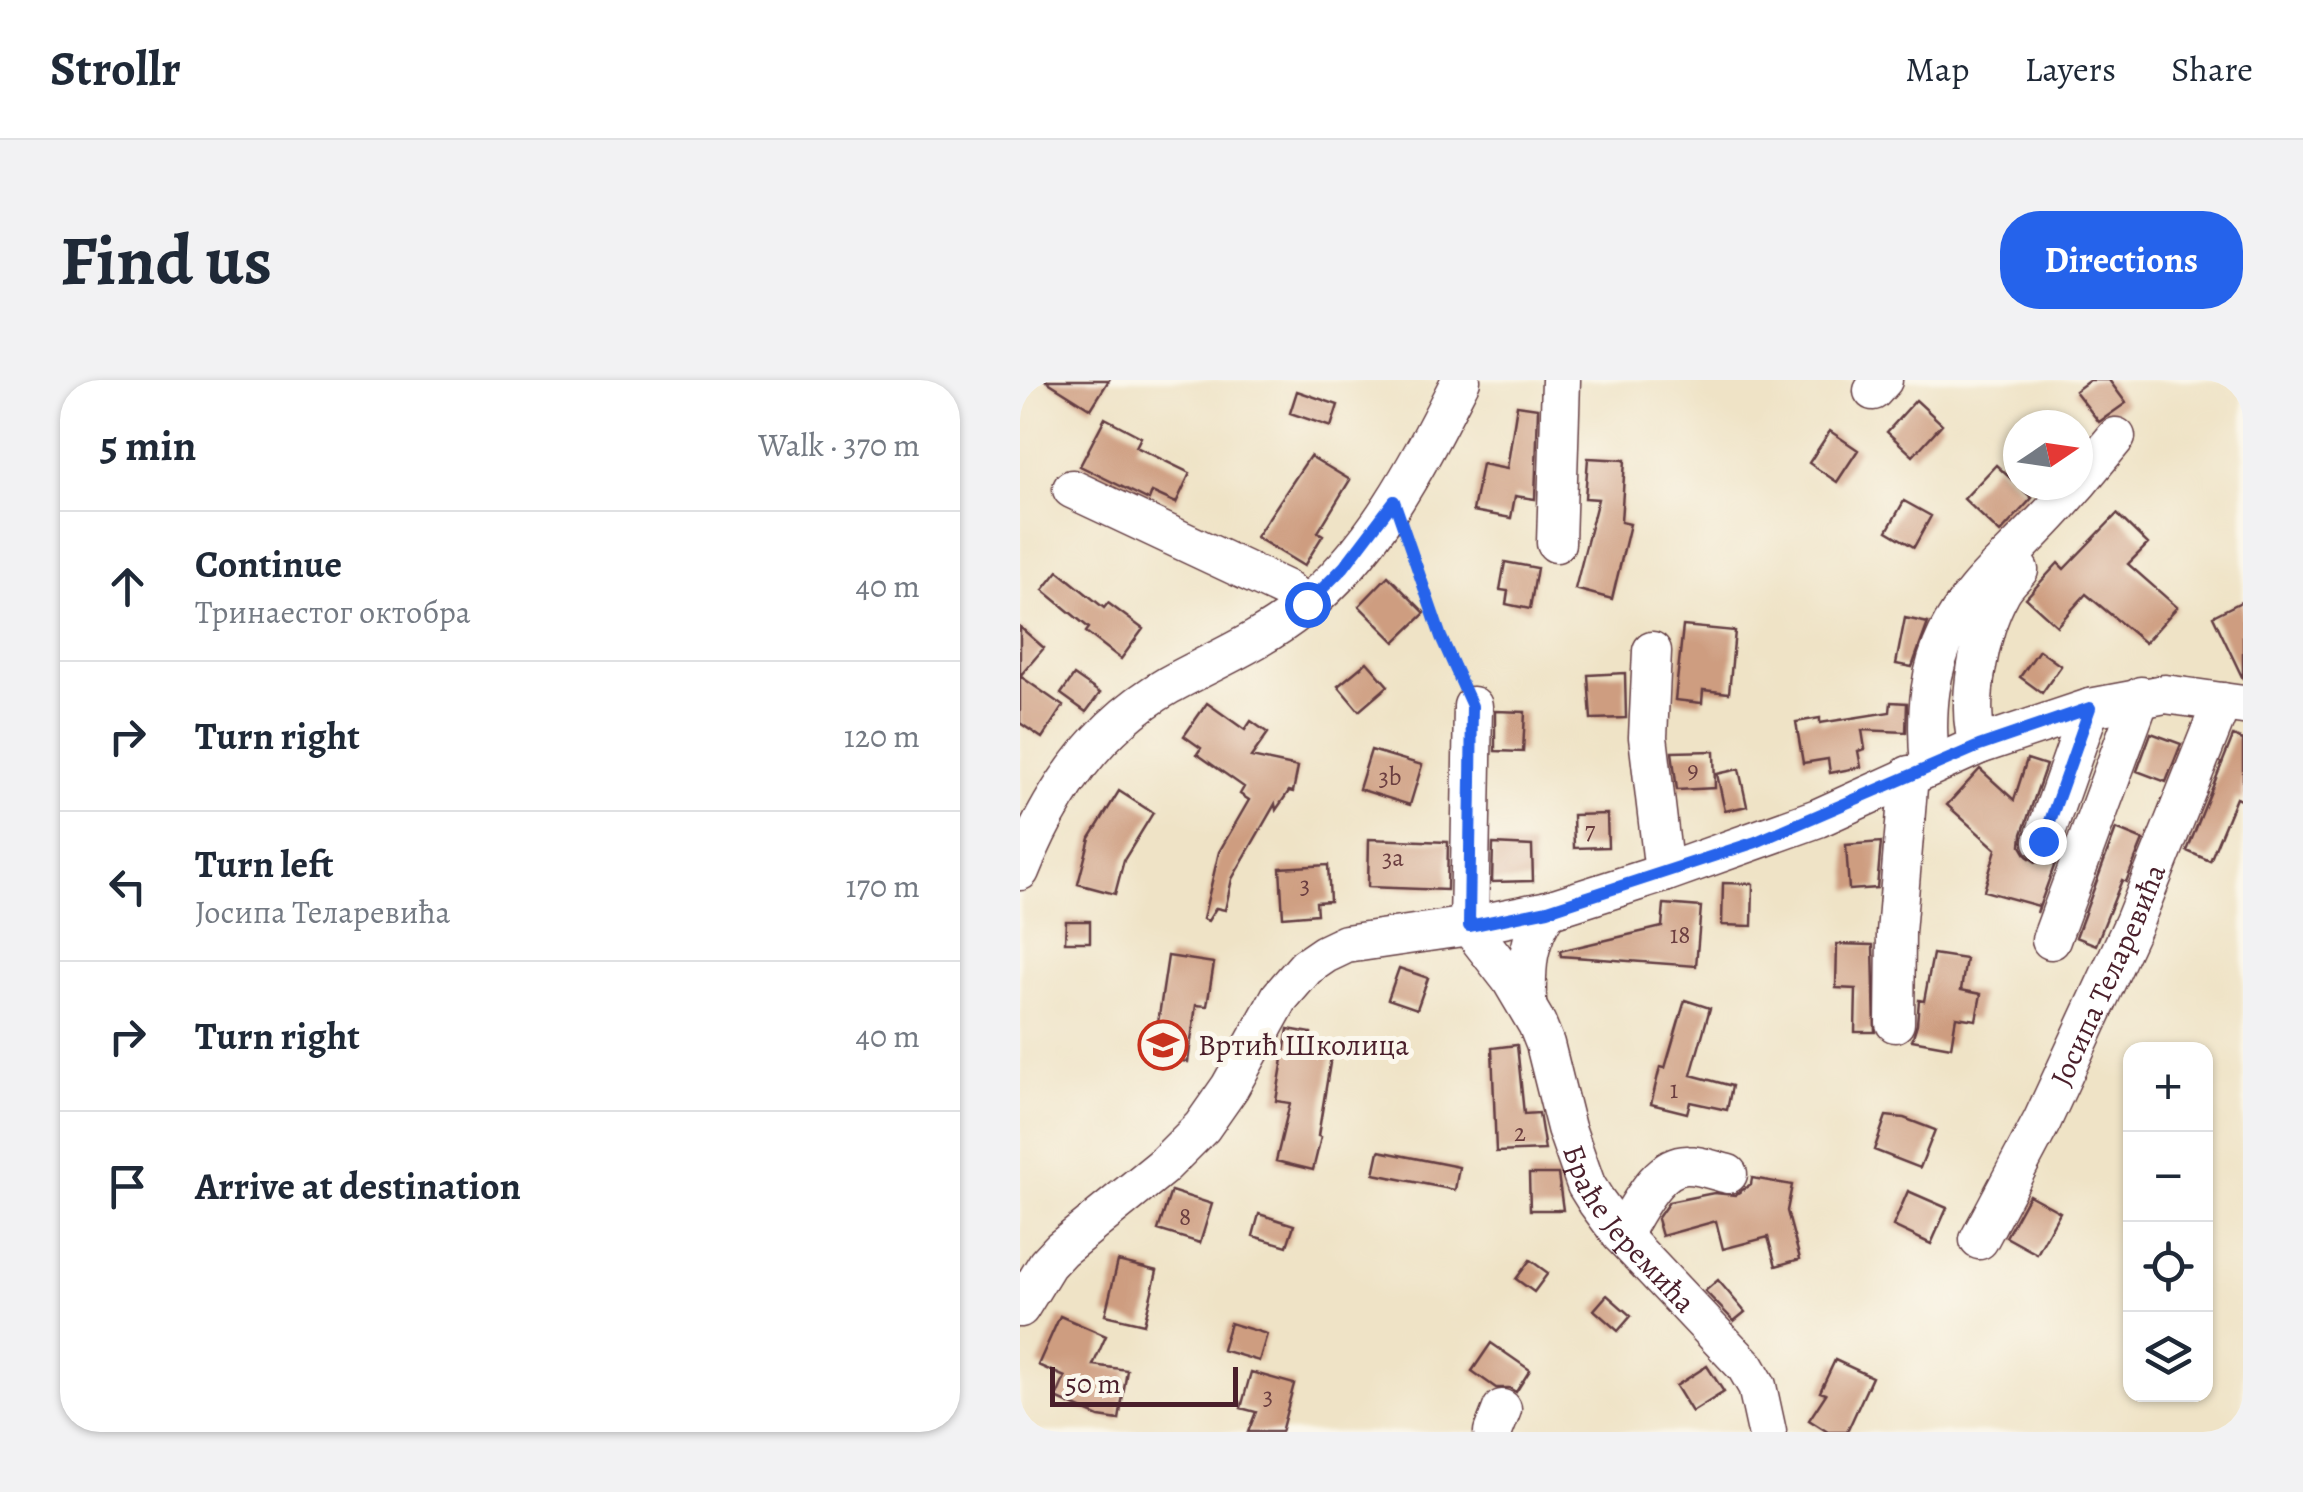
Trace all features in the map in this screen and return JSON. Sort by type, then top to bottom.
[{"type":"street","points":[[1020,871],[1054,798],[1111,729],[1164,688],[1274,627],[1307,604],[1344,567],[1417,466],[1461,380]]},
{"type":"street","points":[[1556,543],[1560,380]]},
{"type":"street","points":[[2093,464],[2116,436]]},
{"type":"street","points":[[1072,490],[1285,589],[1307,604]]},
{"type":"street","points":[[1894,1022],[1896,933],[1936,664],[1956,614],[1979,584],[2061,500]]},
{"type":"street","points":[[1979,746],[1972,723],[1972,701],[1993,610],[2000,592],[2049,539]]},
{"type":"street","points":[[1652,651],[1648,737],[1664,873]]},
{"type":"street","name":"Јосипа Теларевића","points":[[1020,1308],[1061,1249],[1162,1166],[1202,1127],[1230,1088],[1280,997],[1306,967],[1346,944],[1548,910],[1818,818],[1919,770],[2090,708],[2165,694],[2232,703],[2042,1121],[1979,1240]]},
{"type":"street","points":[[2051,940],[2141,696]]},
{"type":"street","points":[[1469,926],[1472,706]]},
{"type":"street","points":[[2043,841],[2090,708]]},
{"type":"street","name":"Браће Јеремића","points":[[1527,1002],[1527,955],[1537,925],[1548,910]]},
{"type":"street","name":"Браће Јеремића","points":[[1469,926],[1527,1002],[1546,1044],[1566,1128],[1586,1185],[1622,1235],[1746,1367],[1757,1386],[1768,1432]]},
{"type":"street","points":[[1622,1235],[1650,1190],[1674,1167],[1688,1164],[1728,1174]]},
{"type":"path","points":[[1394,501],[1441,637],[1472,706]]},
{"type":"building","points":[[1045,380],[1109,380],[1091,409]]},
{"type":"building","points":[[2090,380],[2109,380],[2126,403],[2099,422],[2075,391]]},
{"type":"building","points":[[1297,391],[1338,405],[1331,427],[1290,413]]},
{"type":"building","points":[[1916,400],[1942,424],[1913,456],[1887,432]]},
{"type":"building","points":[[1517,405],[1538,408],[1535,499],[1515,496],[1511,518],[1473,511],[1482,464],[1507,469]]},
{"type":"building","points":[[1105,418],[1141,437],[1136,447],[1190,473],[1176,503],[1152,492],[1149,500],[1080,466]]},
{"type":"building","points":[[1830,431],[1858,450],[1837,482],[1809,463]]},
{"type":"building","points":[[1310,456],[1350,480],[1318,532],[1323,535],[1304,566],[1256,537]]},
{"type":"building","points":[[1588,458],[1625,460],[1621,522],[1630,524],[1612,599],[1575,589],[1598,499],[1585,498]]},
{"type":"building","points":[[1996,465],[2003,471],[2003,500],[2030,500],[2000,533],[1964,499]]},
{"type":"building","points":[[1904,501],[1931,516],[1914,547],[1887,531]]},
{"type":"building","points":[[2117,514],[2148,544],[2128,564],[2177,607],[2145,643],[2086,594],[2057,626],[2026,598],[2058,563],[2064,569]]},
{"type":"building","points":[[1505,562],[1537,568],[1530,609],[1506,604],[1508,591],[1500,590]]},
{"type":"building","points":[[1058,571],[1104,608],[1108,603],[1143,629],[1121,659],[1043,590]]},
{"type":"building","points":[[1388,576],[1425,613],[1395,642],[1359,606]]},
{"type":"building","points":[[2243,601],[2243,679],[2213,616]]},
{"type":"building","points":[[1905,618],[1928,623],[1912,667],[1896,664]]},
{"type":"building","points":[[1683,626],[1735,631],[1729,693],[1703,690],[1702,703],[1675,700]]},
{"type":"building","points":[[1020,627],[1044,648],[1020,676]]},
{"type":"building","points":[[2039,650],[2061,666],[2042,693],[2020,677]]},
{"type":"building","points":[[1367,662],[1388,686],[1359,711],[1338,686]]},
{"type":"building","points":[[1625,673],[1626,718],[1591,719],[1588,675]]},
{"type":"building","points":[[1074,675],[1100,693],[1086,712],[1061,694]]},
{"type":"building","points":[[1020,676],[1063,706],[1042,738],[1020,723]]},
{"type":"building","points":[[1891,702],[1907,703],[1906,732],[1862,730],[1865,749],[1858,751],[1861,767],[1830,773],[1828,759],[1803,763],[1796,722],[1820,718],[1820,723],[1890,712]]},
{"type":"building","points":[[1207,703],[1245,730],[1251,721],[1268,733],[1251,757],[1298,767],[1293,792],[1289,791],[1276,810],[1275,804],[1232,879],[1225,910],[1216,908],[1208,921],[1203,919],[1219,852],[1249,800],[1240,794],[1244,787],[1197,754],[1201,748],[1184,736]]},
{"type":"building","points":[[1495,711],[1525,712],[1523,752],[1495,751]]},
{"type":"building","points":[[2151,733],[2181,744],[2166,782],[2137,771]]},
{"type":"building","points":[[2233,736],[2243,740],[2243,801],[2236,798],[2210,861],[2187,851]]},
{"type":"building","points":[[1371,750],[1422,765],[1410,805],[1359,789]]},
{"type":"building","points":[[1714,751],[1715,788],[1677,790],[1672,752]]},
{"type":"building","points":[[2027,759],[2046,765],[2021,846],[2036,862],[2048,863],[2057,858],[2037,913],[2039,906],[1984,891],[1996,849],[1947,805],[1980,769],[2014,800]]},
{"type":"building","points":[[1739,769],[1747,806],[1725,811],[1717,774]]},
{"type":"building","points":[[1119,791],[1153,813],[1124,860],[1115,894],[1078,884],[1090,838]]},
{"type":"building","points":[[1607,814],[1608,847],[1574,848],[1573,815]]},
{"type":"building","points":[[2116,829],[2143,840],[2096,945],[2076,937]]},
{"type":"building","points":[[1369,839],[1448,842],[1447,890],[1368,887]]},
{"type":"building","points":[[1881,842],[1877,888],[1849,890],[1846,845]]},
{"type":"building","points":[[1493,844],[1532,846],[1533,881],[1492,882]]},
{"type":"building","points":[[1328,865],[1330,901],[1316,902],[1317,914],[1283,917],[1280,868]]},
{"type":"building","points":[[1723,883],[1753,884],[1752,926],[1722,925]]},
{"type":"building","points":[[1664,904],[1701,907],[1696,966],[1561,956],[1560,951],[1662,927]]},
{"type":"building","points":[[1066,921],[1090,921],[1090,942],[1065,942]]},
{"type":"building","points":[[1837,944],[1873,945],[1875,1032],[1855,1032],[1856,989],[1836,988]]},
{"type":"building","points":[[1933,954],[1966,959],[1961,990],[1981,994],[1976,1020],[1956,1017],[1951,1047],[1912,1040]]},
{"type":"building","points":[[1168,956],[1214,963],[1207,1006],[1196,1005],[1188,1062],[1153,1056]]},
{"type":"building","points":[[1399,968],[1428,978],[1417,1009],[1388,999]]},
{"type":"building","points":[[1685,1000],[1710,1008],[1691,1075],[1732,1086],[1727,1110],[1690,1102],[1687,1113],[1651,1104]]},
{"type":"building","points":[[1288,1029],[1311,1033],[1308,1047],[1332,1051],[1313,1170],[1276,1161],[1290,1103],[1276,1101]]},
{"type":"building","points":[[1517,1045],[1524,1114],[1539,1113],[1545,1150],[1496,1152],[1492,1048]]},
{"type":"building","points":[[1886,1116],[1904,1118],[1935,1130],[1920,1168],[1874,1150]]},
{"type":"building","points":[[1379,1151],[1459,1167],[1455,1190],[1374,1174]]},
{"type":"building","points":[[1529,1174],[1558,1174],[1563,1210],[1530,1210]]},
{"type":"building","points":[[1752,1178],[1792,1185],[1787,1211],[1800,1259],[1776,1266],[1768,1237],[1723,1249],[1716,1221],[1662,1236],[1657,1219],[1669,1202],[1714,1193],[1735,1195],[1751,1184]]},
{"type":"building","points":[[1171,1191],[1212,1204],[1200,1243],[1158,1230]]},
{"type":"building","points":[[1908,1191],[1947,1208],[1931,1244],[1893,1226]]},
{"type":"building","points":[[2029,1195],[2060,1212],[2037,1254],[2006,1237]]},
{"type":"building","points":[[1259,1214],[1294,1225],[1287,1246],[1253,1236]]},
{"type":"building","points":[[1530,1260],[1548,1273],[1534,1292],[1516,1279]]},
{"type":"building","points":[[1118,1261],[1157,1271],[1144,1324],[1105,1315]]},
{"type":"building","points":[[1718,1280],[1745,1312],[1734,1321],[1705,1291]]},
{"type":"building","points":[[1607,1295],[1631,1316],[1618,1331],[1594,1310]]},
{"type":"building","points":[[1060,1316],[1106,1336],[1093,1365],[1127,1370],[1119,1420],[1099,1417],[1056,1398],[1065,1377],[1038,1365]]},
{"type":"building","points":[[1230,1323],[1267,1334],[1259,1361],[1222,1350]]},
{"type":"building","points":[[1491,1343],[1530,1370],[1516,1392],[1496,1388],[1472,1371]]},
{"type":"building","points":[[1835,1360],[1872,1377],[1847,1432],[1828,1432],[1809,1420],[1826,1394],[1820,1392]]},
{"type":"building","points":[[1707,1366],[1724,1392],[1692,1412],[1676,1386]]},
{"type":"building","points":[[1251,1372],[1294,1384],[1281,1432],[1248,1432],[1256,1412],[1241,1408]]},
{"type":"place","name":"Вртић Школица","points":[[1163,1045]]},
{"type":"route","points":[[1307,604],[1344,567],[1394,501],[1441,637],[1472,706],[1469,926],[1548,910],[1756,842],[1979,746],[2090,708],[2043,841]]}]
